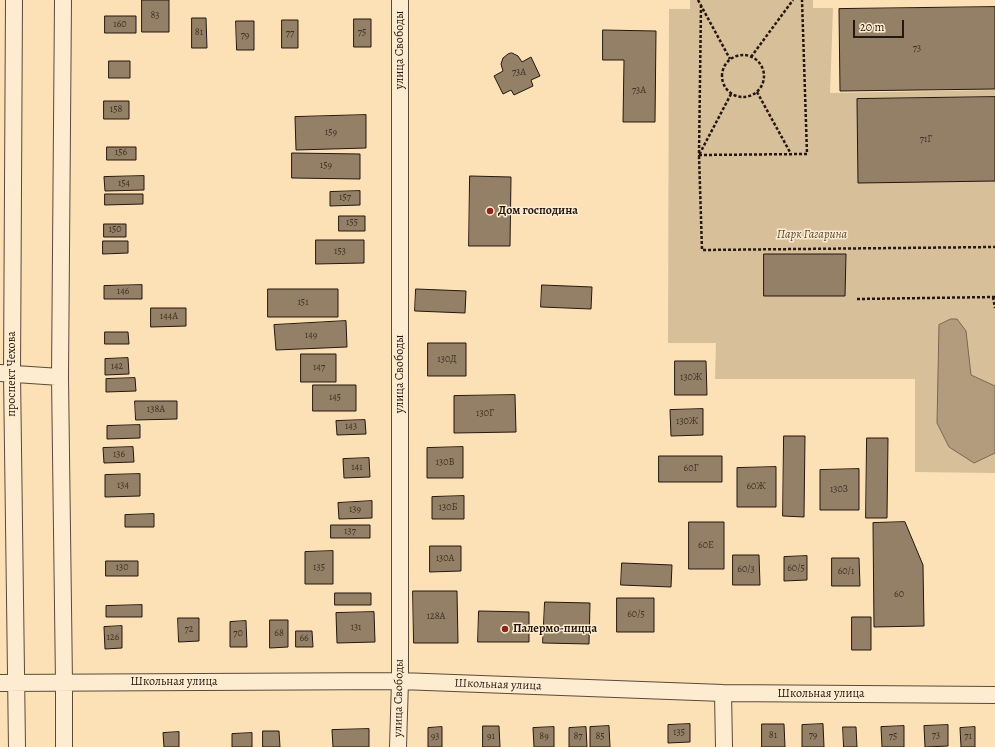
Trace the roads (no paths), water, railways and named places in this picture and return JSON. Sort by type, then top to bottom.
[{"type":"street","name":"проспект Чехова","points":[[14,0],[6,374],[8,683],[17,747]]},
{"type":"street","points":[[63,0],[60,377],[64,747]]},
{"type":"street","name":"улица Свободы","points":[[398,747],[400,681],[400,0]]},
{"type":"street","points":[[6,374],[60,377]]},
{"type":"street","name":"Школьная улица","points":[[8,683],[400,681],[723,693],[995,695]]},
{"type":"street","points":[[723,693],[724,747]]},
{"type":"place","name":"Дом господина","points":[[490,211]]},
{"type":"place","name":"Палермо-пицца","points":[[505,629]]},
{"type":"park label","name":"Парк Гагарина","points":[[812,235]]}]
